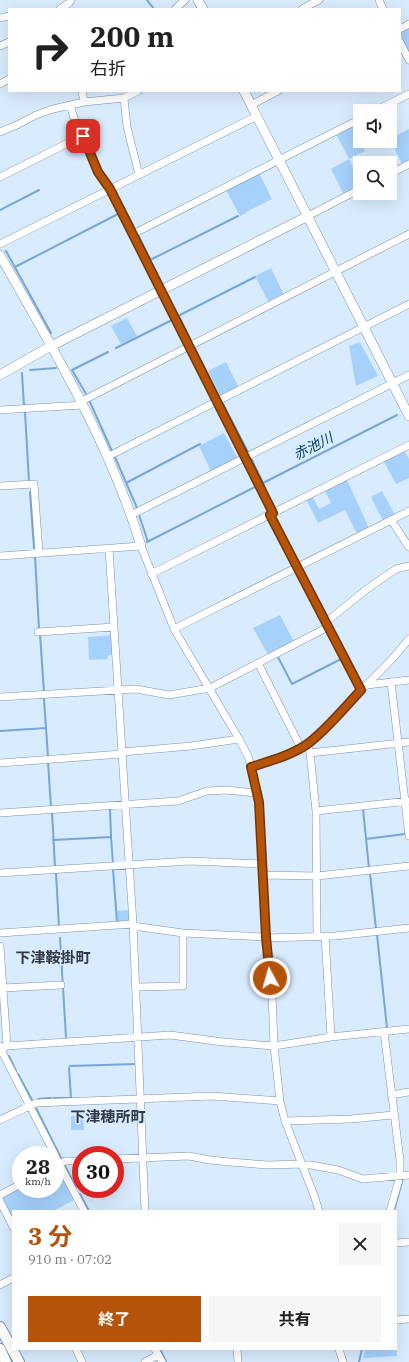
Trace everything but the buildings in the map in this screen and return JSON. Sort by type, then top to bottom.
[{"type":"main road","points":[[0,1327],[18,1362]]},
{"type":"main road","points":[[0,1350],[6,1362]]},
{"type":"street","points":[[62,8],[71,0]]},
{"type":"street","points":[[176,8],[185,0]]},
{"type":"street","points":[[304,8],[319,0]]},
{"type":"street","points":[[401,44],[409,60]]},
{"type":"street","points":[[82,92],[84,102]]},
{"type":"street","points":[[0,132],[18,125],[36,115],[53,109],[84,102],[124,98],[136,92]]},
{"type":"street","points":[[245,92],[409,416]]},
{"type":"street","points":[[251,104],[276,92]]},
{"type":"street","points":[[389,104],[409,94]]},
{"type":"street","points":[[124,98],[127,126],[133,156],[139,175]]},
{"type":"street","points":[[70,105],[80,137]]},
{"type":"street","points":[[0,244],[257,116]]},
{"type":"street","points":[[133,234],[353,123]]},
{"type":"street","points":[[0,177],[83,136],[98,172],[110,189],[133,234],[245,457],[297,567],[361,690]]},
{"type":"street","points":[[397,170],[409,164]]},
{"type":"street","points":[[0,375],[51,346],[353,193]]},
{"type":"street","points":[[0,410],[82,403],[189,346],[409,234]]},
{"type":"street","points":[[0,255],[82,403],[131,515],[151,574],[174,629],[210,688],[248,756],[257,793],[266,938],[272,993],[274,1046],[280,1100],[285,1121],[319,1210]]},
{"type":"street","points":[[106,457],[409,304]]},
{"type":"street","points":[[131,515],[409,375]]},
{"type":"street","points":[[151,574],[409,445]]},
{"type":"street","points":[[0,486],[34,484],[39,553]]},
{"type":"street","points":[[174,629],[409,511]]},
{"type":"street","points":[[391,520],[409,547]]},
{"type":"street","points":[[0,556],[141,546]]},
{"type":"street","points":[[109,549],[133,925],[145,1210]]},
{"type":"street","points":[[0,697],[136,689],[169,695],[210,688],[327,625],[366,589],[396,569],[409,566]]},
{"type":"street","points":[[38,632],[114,627]]},
{"type":"street","points":[[251,767],[290,754],[304,746],[367,685],[409,639]]},
{"type":"street","points":[[258,663],[304,746],[310,753],[316,811],[317,937]]},
{"type":"street","points":[[367,685],[409,680]]},
{"type":"street","points":[[392,682],[398,743],[407,801],[409,836]]},
{"type":"street","points":[[0,763],[122,753],[191,746],[239,739]]},
{"type":"street","points":[[310,753],[409,742]]},
{"type":"street","points":[[0,813],[178,801],[207,791],[226,790],[257,793]]},
{"type":"street","points":[[316,811],[407,801]]},
{"type":"street","points":[[0,873],[190,861],[262,864]]},
{"type":"street","points":[[262,875],[316,876],[409,866]]},
{"type":"street","points":[[0,933],[133,925],[183,933],[266,938],[317,937],[409,928]]},
{"type":"street","points":[[136,987],[183,986],[183,933]]},
{"type":"street","points":[[325,936],[331,1037]]},
{"type":"street","points":[[0,946],[3,988],[2,1048],[50,1146]]},
{"type":"street","points":[[3,988],[61,985]]},
{"type":"street","points":[[2,1048],[170,1034],[223,1042],[274,1046],[331,1037],[409,1029]]},
{"type":"street","points":[[384,1032],[393,1116],[400,1160],[400,1176],[390,1210]]},
{"type":"street","points":[[391,1094],[409,1092]]},
{"type":"street","points":[[0,1120],[36,1103],[212,1096],[280,1100]]},
{"type":"street","points":[[285,1121],[393,1116]]},
{"type":"street","points":[[124,1159],[189,1156],[210,1160],[268,1165],[311,1165],[338,1170],[363,1179],[409,1175]]},
{"type":"street","points":[[64,1177],[83,1210]]},
{"type":"street","points":[[0,1195],[12,1189]]},
{"type":"street","points":[[0,1201],[12,1225]]},
{"type":"street","points":[[397,1243],[409,1242]]},
{"type":"street","points":[[0,1285],[12,1279]]},
{"type":"street","points":[[397,1320],[409,1319]]},
{"type":"street","points":[[76,1350],[82,1362]]},
{"type":"street","points":[[237,1350],[238,1362]]},
{"type":"street","points":[[339,1350],[343,1362]]},
{"type":"street","points":[[145,1362],[157,1352],[162,1362]]},
{"type":"shaded area","points":[[409,26],[409,53],[401,37],[401,30]]},
{"type":"shaded area","points":[[352,126],[353,148],[363,148],[365,151],[349,159],[336,134]]},
{"type":"shaded area","points":[[409,129],[409,160],[402,164],[394,148],[397,148],[397,135]]},
{"type":"shaded area","points":[[349,159],[353,167],[353,188],[343,193],[331,169]]},
{"type":"shaded area","points":[[259,173],[272,199],[240,216],[226,190]]},
{"type":"shaded area","points":[[271,268],[284,295],[269,303],[255,276]]},
{"type":"shaded area","points":[[127,318],[137,336],[121,344],[111,326]]},
{"type":"shaded area","points":[[360,342],[378,376],[356,386],[349,346]]},
{"type":"shaded area","points":[[226,362],[239,388],[221,397],[208,371]]},
{"type":"shaded area","points":[[224,433],[237,457],[211,471],[199,446]]},
{"type":"shaded area","points":[[404,450],[409,459],[409,478],[396,484],[383,460]]},
{"type":"shaded area","points":[[346,478],[369,528],[357,534],[345,510],[318,523],[306,499],[312,496],[319,509],[331,503],[324,489]]},
{"type":"shaded area","points":[[382,491],[395,515],[383,521],[371,497]]},
{"type":"shaded area","points":[[280,615],[294,642],[268,655],[253,628]]},
{"type":"shaded area","points":[[112,635],[113,655],[108,655],[108,659],[89,660],[88,637]]},
{"type":"shaded area","points":[[130,910],[131,920],[128,923],[118,923],[117,911]]},
{"type":"shaded area","points":[[71,1116],[83,1116],[84,1130],[71,1130]]},
{"type":"shaded area","points":[[64,1181],[74,1200],[55,1210],[12,1210],[12,1218],[3,1200],[4,1197],[12,1193],[12,1198],[64,1198]]},
{"type":"shaded area","points":[[365,1350],[397,1350],[397,1356],[363,1358]]},
{"type":"waterway","points":[[147,0],[153,8]]},
{"type":"waterway","points":[[0,210],[39,190]]},
{"type":"waterway","points":[[115,191],[135,229]]},
{"type":"waterway","points":[[15,267],[118,214]]},
{"type":"waterway","points":[[152,259],[238,216]]},
{"type":"waterway","points":[[138,235],[150,259]]},
{"type":"waterway","points":[[6,251],[51,333]]},
{"type":"waterway","points":[[180,315],[255,277]]},
{"type":"waterway","points":[[180,318],[191,341]]},
{"type":"waterway","points":[[116,348],[172,320]]},
{"type":"waterway","points":[[194,347],[219,397]]},
{"type":"waterway","points":[[72,370],[108,352]]},
{"type":"waterway","points":[[30,370],[56,368]]},
{"type":"waterway","points":[[72,370],[86,394]]},
{"type":"waterway","points":[[22,373],[24,406]]},
{"type":"waterway","points":[[89,400],[112,451]]},
{"type":"waterway","name":"赤池川","points":[[223,404],[248,452]]},
{"type":"waterway","points":[[25,412],[29,482]]},
{"type":"waterway","name":"赤池川","points":[[251,458],[263,483],[397,415]]},
{"type":"waterway","points":[[126,483],[200,444]]},
{"type":"waterway","points":[[115,457],[137,508]]},
{"type":"waterway","points":[[147,542],[255,487]]},
{"type":"waterway","points":[[30,492],[34,548]]},
{"type":"waterway","points":[[139,515],[148,542]]},
{"type":"waterway","points":[[35,556],[39,629]]},
{"type":"waterway","points":[[40,634],[44,692]]},
{"type":"waterway","points":[[277,657],[292,684],[341,659]]},
{"type":"waterway","points":[[44,699],[48,757]]},
{"type":"waterway","points":[[0,731],[46,728]]},
{"type":"waterway","points":[[48,762],[51,807]]},
{"type":"waterway","points":[[53,840],[111,837],[110,808]]},
{"type":"waterway","points":[[363,809],[369,868]]},
{"type":"waterway","points":[[52,812],[55,867]]},
{"type":"waterway","points":[[366,839],[405,834]]},
{"type":"waterway","points":[[111,837],[113,864]]},
{"type":"waterway","points":[[113,869],[117,922]]},
{"type":"waterway","points":[[56,873],[59,927]]},
{"type":"waterway","points":[[370,873],[376,929]]},
{"type":"waterway","points":[[377,935],[387,1028]]},
{"type":"waterway","points":[[60,938],[66,1037]]},
{"type":"waterway","points":[[9,1056],[16,1071]]},
{"type":"waterway","points":[[70,1066],[136,1064]]},
{"type":"waterway","points":[[54,1098],[71,1098],[69,1068]]},
{"type":"waterway","points":[[18,1074],[32,1100]]},
{"type":"waterway","points":[[38,1099],[51,1098]]},
{"type":"waterway","points":[[36,1108],[55,1146]]},
{"type":"waterway","points":[[65,1166],[72,1179]]},
{"type":"waterway","points":[[394,1210],[403,1178]]},
{"type":"waterway","points":[[82,1198],[88,1210]]},
{"type":"waterway","points":[[160,1350],[166,1362]]},
{"type":"waterway","points":[[359,1362],[362,1350]]},
{"type":"district","name":"下津鞍掛町","points":[[53,957]]},
{"type":"district","name":"下津穂所町","points":[[108,1116]]},
{"type":"route","points":[[83,136],[98,172],[110,189],[273,513],[270,515],[361,690],[307,744],[290,754],[251,767],[259,802],[266,937],[270,978]]}]
